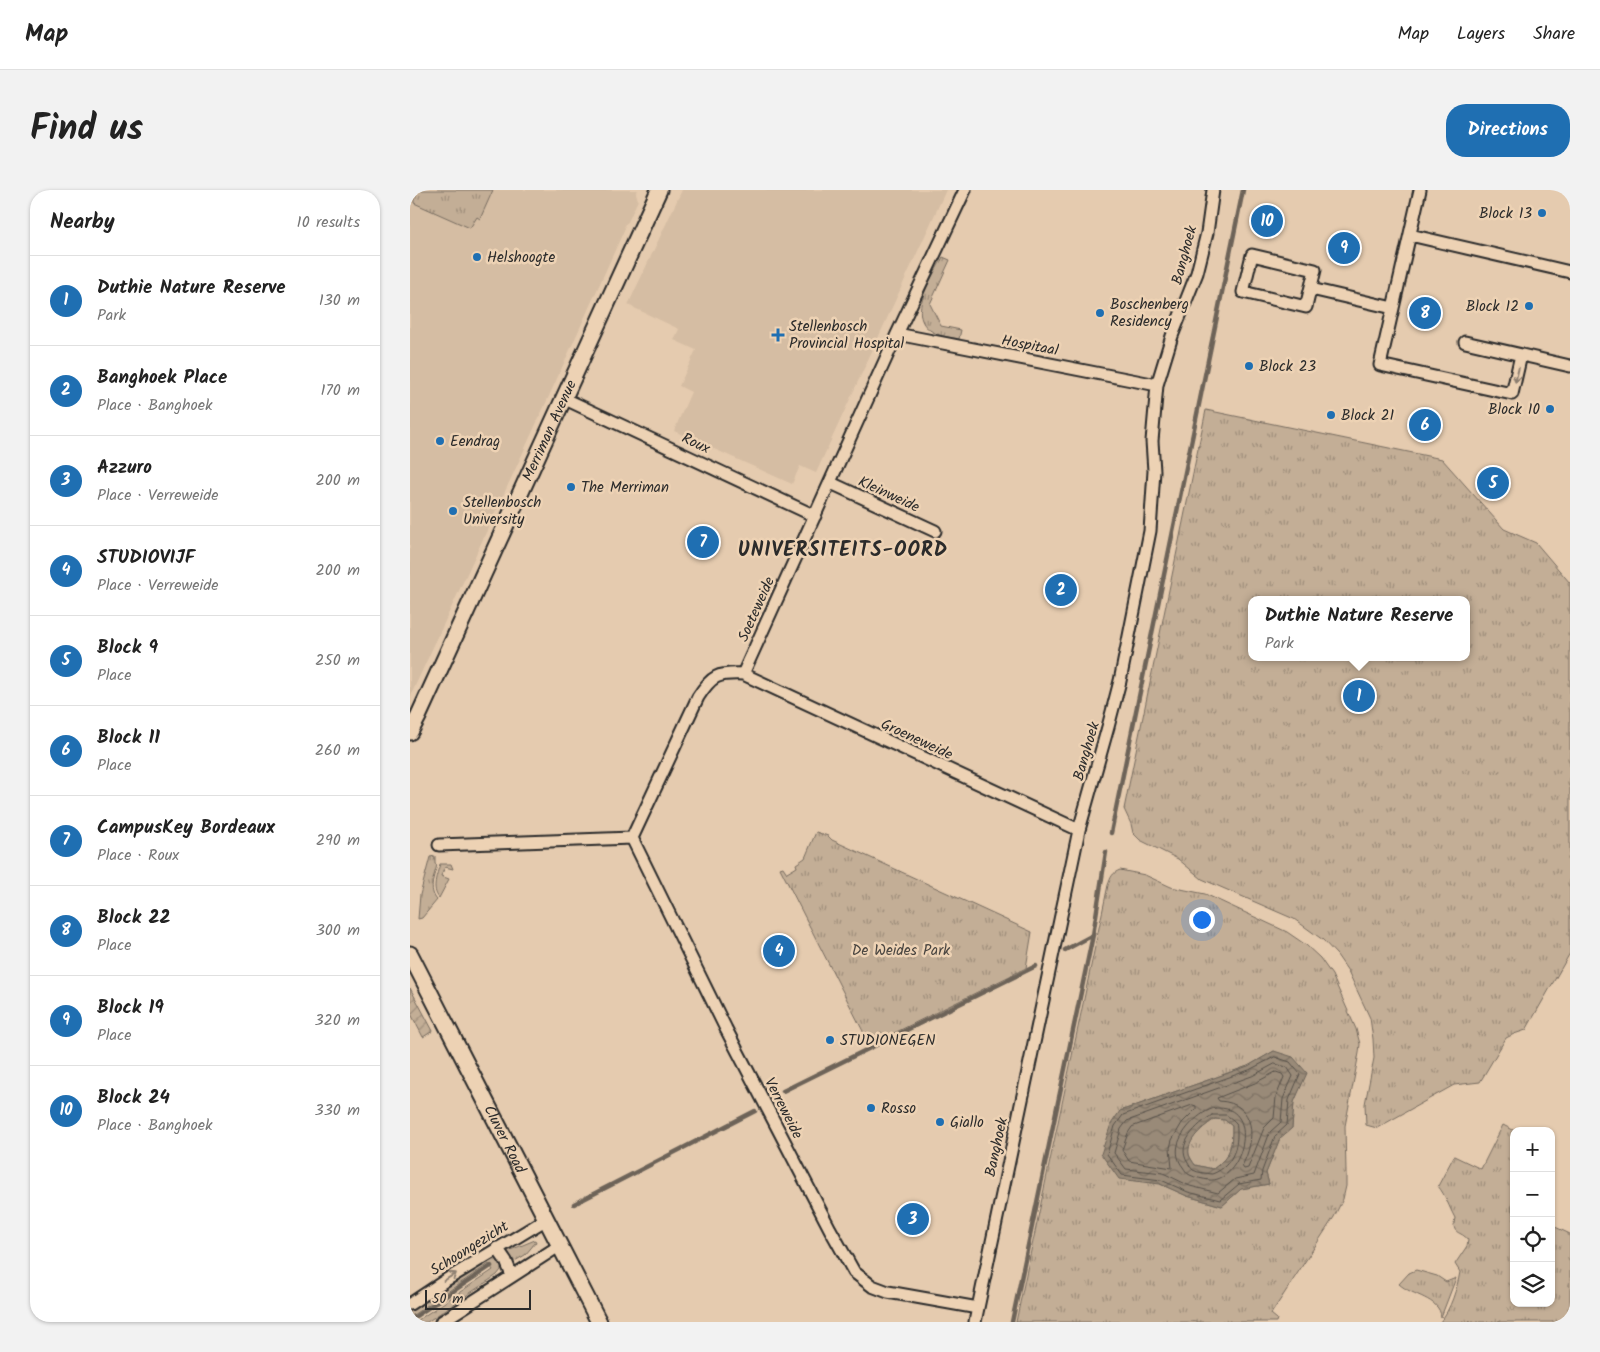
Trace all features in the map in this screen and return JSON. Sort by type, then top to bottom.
[{"type":"street","name":"Merriman Avenue","points":[[410,742],[412,728],[659,190]]},
{"type":"street","name":"Soeteweide","points":[[743,674],[897,334],[965,190]]},
{"type":"street","name":"Banghoek","points":[[975,1322],[1078,830],[1120,681],[1150,531],[1154,471],[1152,441],[1156,385],[1172,336],[1197,273],[1207,233],[1213,190]]},
{"type":"street","points":[[1420,190],[1380,366],[1512,394],[1522,355]]},
{"type":"street","points":[[1410,234],[1570,272]]},
{"type":"street","points":[[1252,254],[1315,270],[1311,289],[1306,307],[1243,292],[1252,254]]},
{"type":"street","points":[[1311,289],[1393,308]]},
{"type":"street","name":"Hospitaal","points":[[897,334],[1156,385]]},
{"type":"street","points":[[1465,342],[1570,366]]},
{"type":"street","name":"Roux","points":[[563,398],[815,516]]},
{"type":"street","name":"Kleinweide","points":[[831,483],[935,531]]},
{"type":"street","points":[[439,845],[632,838],[704,687],[712,679],[725,673],[743,674]]},
{"type":"street","name":"Groeneweide","points":[[743,674],[1078,830]]},
{"type":"street","name":"Verreweide","points":[[632,838],[726,1029],[854,1272],[872,1286],[888,1292],[978,1308]]},
{"type":"street","name":"Cluver Road","points":[[410,954],[599,1322]]},
{"type":"street","name":"Schoongezicht","points":[[410,1304],[496,1248],[545,1220]]},
{"type":"street","points":[[441,1322],[559,1246]]},
{"type":"street","points":[[496,1248],[506,1261],[512,1276]]},
{"type":"shaded area","name":"Stellenbosch University","points":[[410,190],[638,190],[636,193],[638,200],[628,222],[624,225],[625,228],[550,394],[410,697]]},
{"type":"shaded area","name":"Stellenbosch Provincial Hospital","points":[[682,190],[946,190],[816,473],[800,466],[792,484],[674,431],[691,392],[679,386],[696,350],[674,340],[679,329],[628,305]]},
{"type":"green space","points":[[414,190],[493,190],[480,219],[477,217],[470,228],[414,203]]},
{"type":"green space","points":[[943,257],[950,260],[930,304],[941,326],[961,330],[959,339],[935,333],[926,326],[921,318],[923,297]]},
{"type":"green space","points":[[1206,410],[1442,459],[1504,529],[1536,543],[1570,583],[1570,953],[1526,1030],[1506,1038],[1480,1082],[1454,1085],[1377,1128],[1366,1125],[1365,1104],[1374,1058],[1370,1018],[1348,971],[1337,955],[1323,940],[1294,919],[1202,879],[1178,859],[1140,840],[1133,833],[1124,809]]},
{"type":"green space","name":"De Weides Park","points":[[816,832],[1032,932],[1026,968],[870,1045],[780,868],[783,867],[787,873],[797,867],[796,864],[805,858]]},
{"type":"green space","points":[[435,856],[435,864],[437,865],[432,887],[437,900],[422,918],[418,919],[420,895],[430,857]]},
{"type":"green space","points":[[440,864],[451,864],[453,869],[445,867],[441,876],[449,879],[439,898],[435,886]]},
{"type":"green space","points":[[1120,870],[1145,875],[1171,887],[1205,894],[1287,932],[1306,945],[1320,958],[1332,975],[1356,1029],[1360,1044],[1345,1126],[1346,1186],[1343,1199],[1334,1217],[1271,1314],[1277,1319],[1276,1322],[1016,1322],[1108,885],[1115,872]],"holes":[[[1274,1051],[1306,1073],[1294,1102],[1292,1128],[1280,1138],[1266,1173],[1269,1184],[1241,1189],[1222,1206],[1187,1196],[1160,1184],[1120,1111],[1248,1066]]]},
{"type":"green space","points":[[410,988],[433,1031],[423,1037],[410,1012]]},
{"type":"green space","points":[[1215,1119],[1225,1120],[1232,1126],[1232,1140],[1227,1155],[1213,1169],[1195,1165],[1189,1154],[1190,1144],[1201,1129]]},
{"type":"green space","points":[[1503,1125],[1510,1128],[1510,1307],[1555,1307],[1555,1227],[1570,1234],[1570,1322],[1440,1322],[1453,1298],[1457,1285],[1460,1272],[1455,1264],[1467,1246],[1468,1240],[1454,1228],[1455,1218],[1438,1186],[1454,1156],[1481,1169]]},
{"type":"green space","points":[[535,1240],[536,1242],[525,1255],[513,1262],[508,1251]]},
{"type":"green space","points":[[492,1259],[496,1259],[501,1266],[501,1270],[497,1275],[427,1322],[415,1322],[493,1270],[489,1264],[410,1317],[410,1309],[469,1270]]},
{"type":"green space","points":[[1416,1270],[1437,1276],[1446,1282],[1456,1278],[1441,1317],[1436,1306],[1431,1301],[1399,1284],[1409,1273]]},
{"type":"water","points":[[1274,1051],[1293,1057],[1307,1073],[1294,1102],[1292,1128],[1280,1138],[1266,1173],[1269,1184],[1241,1189],[1222,1206],[1187,1196],[1160,1184],[1119,1179],[1101,1154],[1111,1124],[1120,1111],[1248,1066]],"holes":[[[1215,1119],[1225,1120],[1232,1126],[1232,1140],[1224,1160],[1213,1169],[1195,1165],[1189,1155],[1190,1144],[1193,1139]]]},
{"type":"waterway","points":[[1111,833],[1243,190]]},
{"type":"waterway","points":[[1012,1322],[1093,935],[1106,852]]},
{"type":"waterway","points":[[1065,950],[1093,935]]},
{"type":"waterway","points":[[783,1091],[1036,966]]},
{"type":"waterway","points":[[574,1204],[755,1111]]},
{"type":"waterway","points":[[410,1320],[491,1266]]},
{"type":"place","name":"Block 13","points":[[1542,213]]},
{"type":"place","name":"Block 24","points":[[1267,221]]},
{"type":"place","name":"Block 19","points":[[1344,248]]},
{"type":"place","name":"Helshoogte","points":[[477,257]]},
{"type":"place","name":"Block 12","points":[[1529,306]]},
{"type":"place","name":"Boschenberg Residency","points":[[1100,313]]},
{"type":"place","name":"Block 22","points":[[1425,313]]},
{"type":"place","name":"Stellenbosch Provincial Hospital","points":[[778,335]]},
{"type":"place","name":"Block 23","points":[[1249,366]]},
{"type":"place","name":"Block 10","points":[[1550,409]]},
{"type":"place","name":"Block 21","points":[[1331,415]]},
{"type":"place","name":"Block 11","points":[[1425,425]]},
{"type":"place","name":"Eendrag","points":[[440,441]]},
{"type":"place","name":"Block 9","points":[[1493,483]]},
{"type":"place","name":"The Merriman","points":[[571,487]]},
{"type":"place","name":"Stellenbosch University","points":[[453,511]]},
{"type":"place","name":"CampusKey Bordeaux","points":[[703,542]]},
{"type":"place","name":"Banghoek Place","points":[[1061,590]]},
{"type":"place","name":"Duthie Nature Reserve","points":[[1359,696]]},
{"type":"place","name":"STUDIOVIJF","points":[[779,951]]},
{"type":"place","name":"STUDIONEGEN","points":[[830,1040]]},
{"type":"place","name":"Rosso","points":[[871,1108]]},
{"type":"place","name":"Giallo","points":[[940,1122]]},
{"type":"place","name":"Azzuro","points":[[913,1219]]},
{"type":"district","name":"UNIVERSITEITS-OORD","points":[[843,549]]}]
